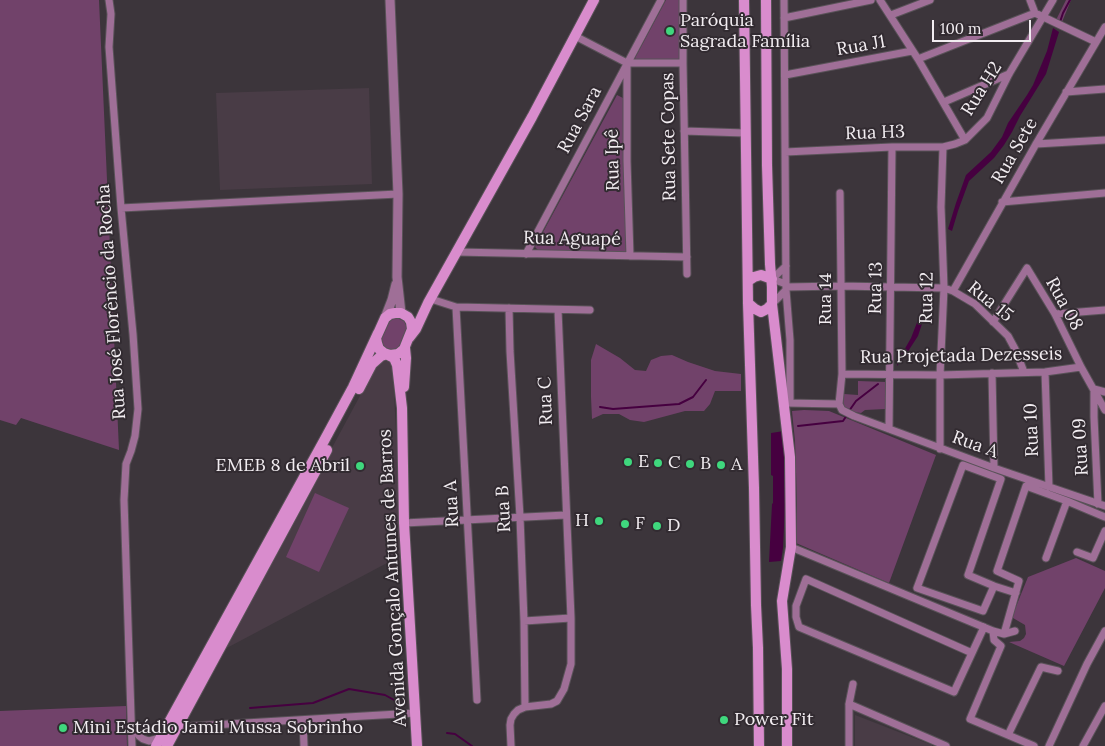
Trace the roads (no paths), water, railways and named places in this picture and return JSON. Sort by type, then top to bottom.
[{"type":"main road","points":[[161,743],[178,727],[372,364],[378,358],[388,354],[398,354],[416,329],[594,0]]},
{"type":"main road","points":[[744,0],[748,303],[759,746]]},
{"type":"main road","points":[[766,0],[767,165],[772,304],[787,403],[790,457],[791,547],[782,601],[787,669],[787,746]]},
{"type":"main road","points":[[748,281],[761,274],[772,279]]},
{"type":"main road","points":[[161,743],[353,387],[385,318],[393,313],[405,315],[419,313],[430,301]]},
{"type":"main road","points":[[748,303],[761,312],[772,304]]},
{"type":"main road","points":[[405,315],[412,326],[412,332],[407,343]]},
{"type":"main road","points":[[378,333],[377,344],[380,350],[388,354]]},
{"type":"main road","name":"Avenida Gonçalo Antunes de Barros","points":[[402,408],[407,343]]},
{"type":"main road","name":"Avenida Gonçalo Antunes de Barros","points":[[388,354],[394,358],[397,365],[402,408],[404,522],[417,746]]},
{"type":"street","name":"Rua José Florêncio da Rocha","points":[[109,0],[111,14],[109,48],[138,408],[135,436],[126,464],[124,500],[132,746]]},
{"type":"street","points":[[390,0],[398,194],[398,277],[405,315]]},
{"type":"street","name":"Rua Sara","points":[[526,254],[661,0]]},
{"type":"street","name":"Rua Sete Copas","points":[[683,0],[687,274]]},
{"type":"street","points":[[784,0],[786,287],[790,340],[787,403],[840,407]]},
{"type":"street","points":[[784,18],[871,0]]},
{"type":"street","points":[[880,0],[918,59],[965,140]]},
{"type":"street","points":[[891,15],[930,0]]},
{"type":"street","points":[[1030,0],[1035,13],[1096,42]]},
{"type":"street","name":"Rua H2","points":[[965,140],[986,118],[1053,0]]},
{"type":"street","points":[[918,59],[1035,13]]},
{"type":"street","name":"Rua Sete","points":[[953,291],[1002,202],[1105,27]]},
{"type":"street","points":[[575,36],[627,63],[683,63]]},
{"type":"street","name":"Rua J1","points":[[785,75],[912,51]]},
{"type":"street","name":"Rua Ipê","points":[[627,63],[627,162],[630,256]]},
{"type":"street","points":[[944,102],[1010,74]]},
{"type":"street","points":[[1066,92],[1105,89]]},
{"type":"street","points":[[684,131],[745,132]]},
{"type":"street","name":"Rua H3","points":[[785,152],[892,147],[943,147],[965,140]]},
{"type":"street","points":[[1036,144],[1105,140]]},
{"type":"street","name":"Rua 13","points":[[889,429],[892,147]]},
{"type":"street","name":"Rua 12","points":[[940,449],[940,375],[944,288],[941,207],[943,147]]},
{"type":"street","name":"Rua 14","points":[[840,193],[842,374],[840,407]]},
{"type":"street","points":[[1002,202],[1105,193]]},
{"type":"street","points":[[121,208],[398,194]]},
{"type":"street","name":"Rua Aguapé","points":[[457,252],[686,257]]},
{"type":"street","points":[[786,266],[772,279],[786,287],[891,287]]},
{"type":"street","name":"Rua 08","points":[[993,322],[1027,268],[1055,314],[1105,410]]},
{"type":"street","points":[[385,318],[398,277]]},
{"type":"street","points":[[772,304],[786,287]]},
{"type":"street","name":"Rua 15","points":[[891,287],[944,288],[953,291],[974,304],[1008,336],[1024,372]]},
{"type":"street","points":[[430,301],[456,307],[590,310]]},
{"type":"street","name":"Rua A","points":[[456,307],[477,700]]},
{"type":"street","name":"Rua B","points":[[509,308],[520,517],[525,707]]},
{"type":"street","name":"Rua C","points":[[525,707],[551,704],[558,701],[571,664],[571,618],[558,310]]},
{"type":"street","points":[[1055,314],[1105,310]]},
{"type":"street","name":"Rua Projetada Dezesseis","points":[[842,374],[992,374],[1045,372],[1081,367]]},
{"type":"street","name":"Rua 10","points":[[1045,372],[1049,487]]},
{"type":"street","points":[[992,374],[994,468]]},
{"type":"street","points":[[1094,389],[1105,392]]},
{"type":"street","name":"Rua 09","points":[[1094,389],[1094,417],[1102,505]]},
{"type":"street","name":"Rua A","points":[[840,407],[854,416],[940,449],[1102,505]]},
{"type":"street","points":[[994,586],[983,611],[917,588],[963,465],[1001,479],[968,575],[1016,593]]},
{"type":"street","points":[[1004,634],[1019,581],[997,571],[1026,486],[1105,517]]},
{"type":"street","points":[[1046,558],[1067,501]]},
{"type":"street","points":[[404,522],[566,515]]},
{"type":"street","points":[[1077,552],[1093,558],[1105,531]]},
{"type":"street","points":[[791,547],[993,631],[1004,634],[1016,631]]},
{"type":"street","points":[[972,653],[806,579],[796,606],[798,627],[954,692],[972,653],[984,627]]},
{"type":"street","points":[[524,621],[571,618]]},
{"type":"street","points":[[993,631],[994,640],[1002,646],[970,719],[1034,746]]},
{"type":"street","points":[[1049,746],[1087,664],[1105,631]]},
{"type":"street","points":[[1008,735],[1041,666],[1058,671]]},
{"type":"street","points":[[849,746],[849,704],[853,684]]},
{"type":"street","points":[[849,704],[935,744],[946,746]]},
{"type":"street","points":[[1083,746],[1105,706]]},
{"type":"street","points":[[511,746],[511,719],[518,710],[525,707]]},
{"type":"street","points":[[178,727],[415,713]]},
{"type":"street","points":[[303,720],[304,746]]},
{"type":"street","points":[[131,721],[135,731],[143,739],[161,743]]},
{"type":"waterway","points":[[1060,22],[1070,0]]},
{"type":"waterway","points":[[600,407],[613,409],[679,404],[693,397],[706,380]]},
{"type":"waterway","points":[[849,411],[856,401],[878,384]]},
{"type":"waterway","points":[[798,426],[843,421],[847,415]]},
{"type":"waterway","points":[[250,708],[313,703],[349,689],[385,695],[394,700]]},
{"type":"waterway","points":[[447,733],[455,734],[472,746]]},
{"type":"place","name":"Paróquia Sagrada Família","points":[[670,31]]},
{"type":"place","name":"E","points":[[628,462]]},
{"type":"place","name":"C","points":[[658,463]]},
{"type":"place","name":"B","points":[[690,464]]},
{"type":"place","name":"A","points":[[721,465]]},
{"type":"place","name":"EMEB 8 de Abril","points":[[360,466]]},
{"type":"place","name":"H","points":[[599,521]]},
{"type":"place","name":"F","points":[[625,524]]},
{"type":"place","name":"D","points":[[657,526]]},
{"type":"place","name":"Power Fit","points":[[724,720]]},
{"type":"place","name":"Mini Estádio Jamil Mussa Sobrinho","points":[[63,728]]}]
